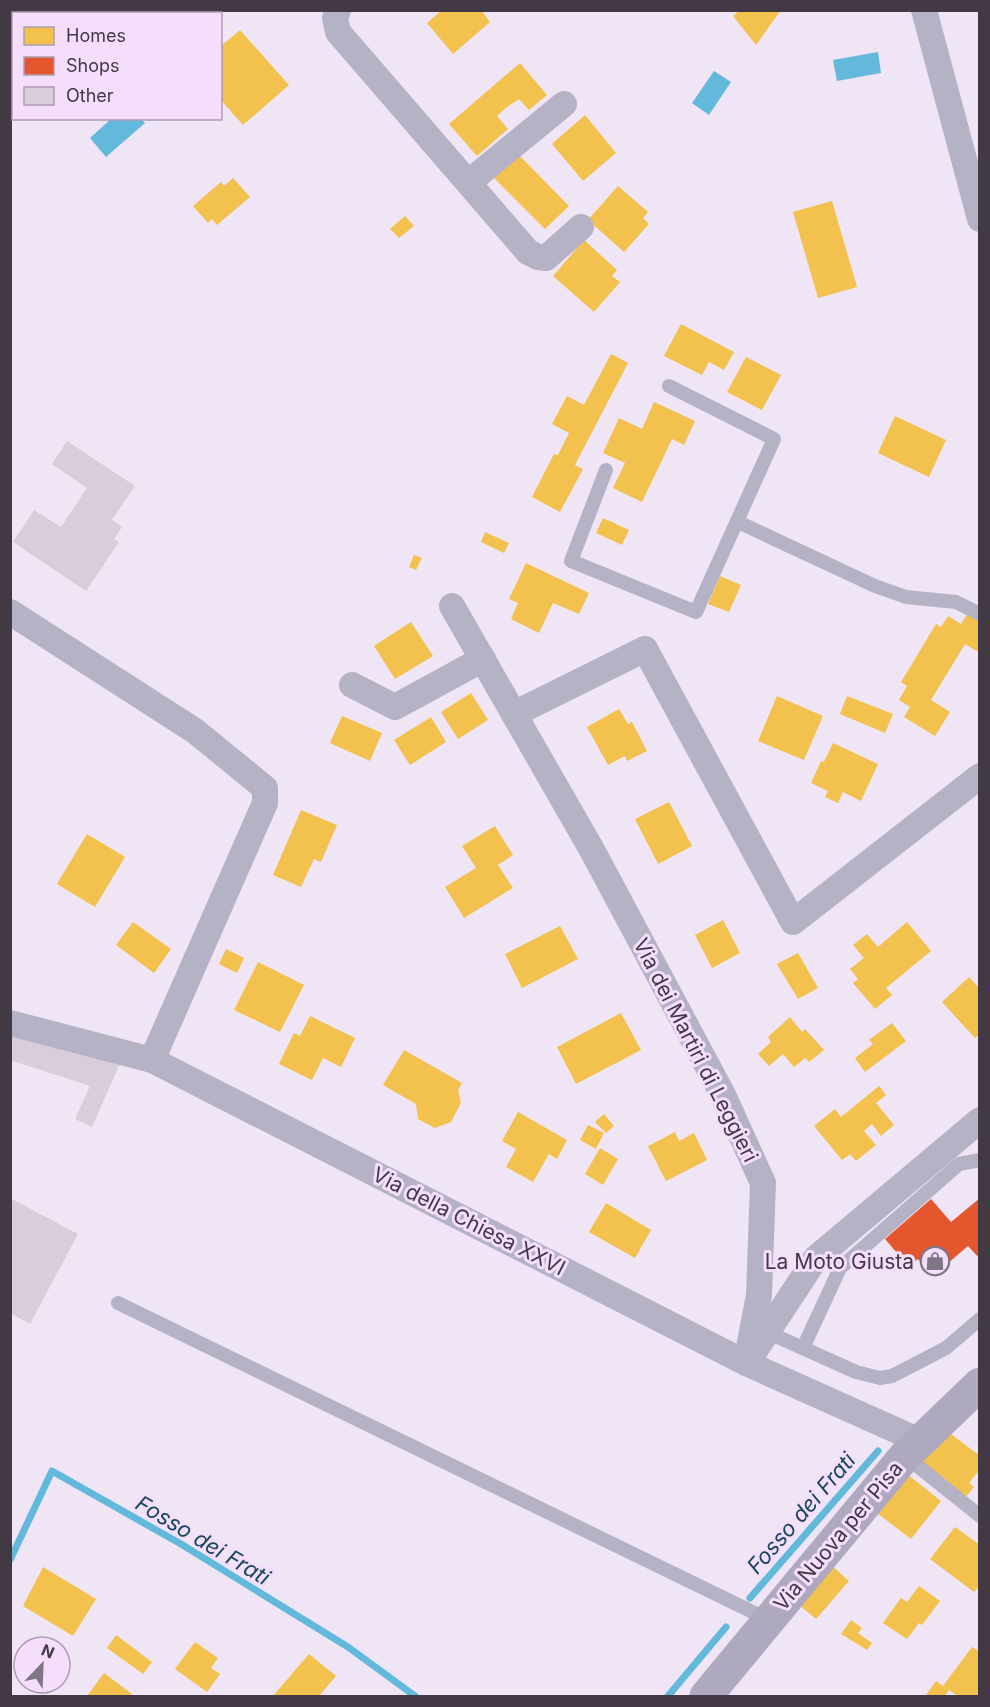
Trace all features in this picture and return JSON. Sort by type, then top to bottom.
[{"type":"main road","name":"Via Nuova per Pisa","points":[[706,1696],[912,1449],[980,1384]]},
{"type":"street","points":[[338,10],[335,18],[338,32],[528,252],[546,258],[581,227]]},
{"type":"street","points":[[924,10],[980,219]]},
{"type":"street","points":[[469,182],[564,104]]},
{"type":"street","name":"Via dei Martiri di Leggieri","points":[[452,606],[592,850],[712,1074],[763,1183],[759,1295],[747,1363]]},
{"type":"street","points":[[10,612],[195,731],[265,788],[265,803],[152,1059]]},
{"type":"street","points":[[514,714],[645,649],[793,922],[980,776]]},
{"type":"street","points":[[352,685],[395,707],[483,658]]},
{"type":"street","name":"Via della Chiesa XXVI","points":[[10,1023],[152,1059],[912,1449]]},
{"type":"street","points":[[747,1363],[767,1332],[818,1282],[816,1258],[980,1120]]},
{"type":"lane","points":[[606,470],[571,561],[696,612],[774,439],[669,386]]},
{"type":"lane","points":[[738,522],[874,586],[906,597],[956,602],[980,614]]},
{"type":"lane","points":[[803,1348],[818,1282],[840,1268],[959,1164],[980,1160]]},
{"type":"lane","points":[[118,1304],[769,1620]]},
{"type":"lane","points":[[767,1332],[856,1372],[880,1378],[892,1376],[946,1348],[980,1319]]},
{"type":"lane","points":[[912,1449],[980,1516]]},
{"type":"water","points":[[878,52],[881,73],[837,81],[833,60]]},
{"type":"water","points":[[714,71],[731,82],[709,115],[692,103]]},
{"type":"water","points":[[110,120],[142,120],[145,123],[106,157],[90,138]]},
{"type":"building: Homes","points":[[442,10],[481,10],[490,22],[453,54],[427,23]]},
{"type":"building: Homes","points":[[740,10],[781,10],[756,45],[733,16]]},
{"type":"building: Homes","points":[[240,30],[289,85],[243,125],[222,101],[222,45]]},
{"type":"building: Homes","points":[[520,63],[547,95],[529,110],[519,99],[507,107],[497,116],[508,129],[477,156],[449,124]]},
{"type":"building: Homes","points":[[585,115],[616,153],[583,181],[552,144]]},
{"type":"building: Homes","points":[[518,154],[569,206],[545,229],[494,178]]},
{"type":"building: Homes","points":[[233,178],[250,197],[217,225],[212,219],[208,223],[193,206],[221,182],[224,186]]},
{"type":"building: Homes","points":[[618,186],[648,212],[643,218],[649,224],[624,252],[588,220]]},
{"type":"building: Homes","points":[[832,201],[857,287],[818,298],[793,212]]},
{"type":"building: Homes","points":[[405,216],[414,226],[399,238],[390,229]]},
{"type":"building: Homes","points":[[584,240],[617,270],[612,276],[620,282],[594,312],[553,276]]},
{"type":"building: Homes","points":[[681,324],[734,352],[724,370],[709,362],[702,375],[664,356]]},
{"type":"building: Homes","points":[[611,354],[628,363],[575,465],[583,469],[560,512],[532,497],[554,454],[558,455],[569,433],[552,424],[567,396],[584,405]]},
{"type":"building: Homes","points":[[746,357],[781,375],[762,410],[727,392]]},
{"type":"building: Homes","points":[[654,402],[695,421],[684,445],[672,439],[642,502],[613,488],[625,463],[603,453],[619,418],[642,429]]},
{"type":"building: Homes","points":[[895,416],[946,440],[929,477],[878,453]]},
{"type":"building: Homes","points":[[603,518],[629,530],[622,545],[596,533]]},
{"type":"building: Homes","points":[[485,532],[509,543],[504,553],[481,542]]},
{"type":"building: Homes","points":[[414,555],[422,558],[416,570],[409,567]]},
{"type":"building: Homes","points":[[526,563],[589,593],[579,614],[553,603],[539,633],[511,619],[518,603],[509,599]]},
{"type":"building: Homes","points":[[720,576],[741,585],[729,612],[708,604]]},
{"type":"building: Homes","points":[[968,613],[980,620],[980,653],[965,644],[931,700],[950,712],[935,736],[904,717],[910,707],[899,700],[907,686],[901,682],[936,624],[941,627],[948,616],[961,624]]},
{"type":"building: Homes","points":[[411,622],[433,656],[395,679],[374,646]]},
{"type":"building: Homes","points":[[471,693],[488,720],[458,739],[441,712]]},
{"type":"building: Homes","points":[[777,696],[823,716],[804,760],[758,741]]},
{"type":"building: Homes","points":[[847,696],[893,714],[885,733],[840,714]]},
{"type":"building: Homes","points":[[619,709],[628,724],[632,722],[647,751],[627,761],[625,756],[608,765],[587,727]]},
{"type":"building: Homes","points":[[342,716],[382,733],[370,761],[330,743]]},
{"type":"building: Homes","points":[[431,717],[446,742],[410,765],[394,740]]},
{"type":"building: Homes","points":[[833,743],[878,764],[861,801],[843,792],[838,803],[825,797],[828,791],[811,783],[821,761],[824,762]]},
{"type":"building: Homes","points":[[669,802],[692,846],[658,864],[635,819]]},
{"type":"building: Homes","points":[[301,810],[337,825],[321,862],[314,859],[301,887],[273,875]]},
{"type":"building: Homes","points":[[495,826],[513,855],[498,865],[513,888],[464,918],[445,887],[476,868],[462,846]]},
{"type":"building: Homes","points":[[87,834],[125,857],[95,907],[57,884]]},
{"type":"building: Homes","points":[[723,920],[740,953],[712,968],[695,935]]},
{"type":"building: Homes","points":[[133,922],[171,949],[154,973],[116,945]]},
{"type":"building: Homes","points":[[907,922],[931,951],[886,988],[892,995],[875,1009],[853,983],[858,979],[850,969],[864,958],[853,945],[867,934],[878,947]]},
{"type":"building: Homes","points":[[560,926],[578,959],[522,988],[505,954]]},
{"type":"building: Homes","points":[[226,949],[244,958],[237,973],[219,964]]},
{"type":"building: Homes","points":[[798,953],[818,988],[798,999],[777,964]]},
{"type":"building: Homes","points":[[258,962],[304,985],[280,1032],[234,1010]]},
{"type":"building: Homes","points":[[969,977],[980,989],[980,1034],[975,1038],[942,1002]]},
{"type":"building: Homes","points":[[621,1013],[641,1050],[576,1084],[557,1047]]},
{"type":"building: Homes","points":[[310,1016],[355,1038],[341,1067],[323,1058],[312,1080],[279,1064],[294,1033],[300,1036]]},
{"type":"building: Homes","points":[[790,1017],[802,1032],[805,1029],[824,1050],[809,1062],[805,1058],[794,1067],[783,1054],[769,1066],[758,1054],[771,1042],[768,1037]]},
{"type":"building: Homes","points":[[892,1023],[906,1041],[865,1072],[855,1058],[873,1044],[869,1040]]},
{"type":"building: Homes","points":[[404,1050],[462,1083],[458,1090],[461,1103],[451,1122],[435,1128],[418,1119],[416,1104],[383,1085]]},
{"type":"building: Homes","points":[[879,1086],[886,1095],[876,1103],[894,1125],[881,1136],[872,1124],[864,1131],[876,1145],[856,1161],[850,1154],[842,1160],[814,1126],[835,1109],[841,1117]]},
{"type":"building: Homes","points":[[518,1112],[567,1140],[557,1159],[549,1154],[533,1182],[506,1167],[516,1149],[502,1141]]},
{"type":"building: Homes","points":[[604,1114],[614,1126],[606,1133],[595,1122]]},
{"type":"building: Homes","points":[[588,1125],[604,1133],[596,1149],[580,1140]]},
{"type":"building: Homes","points":[[675,1132],[679,1141],[694,1133],[707,1160],[666,1181],[648,1146]]},
{"type":"building: Homes","points":[[600,1148],[618,1159],[603,1185],[585,1174]]},
{"type":"building: Homes","points":[[606,1203],[651,1230],[635,1258],[589,1232]]},
{"type":"building: Homes","points":[[947,1431],[980,1456],[980,1469],[969,1483],[974,1487],[965,1498],[921,1463]]},
{"type":"building: Homes","points":[[907,1474],[941,1501],[911,1539],[877,1513]]},
{"type":"building: Homes","points":[[955,1527],[980,1545],[980,1585],[974,1592],[930,1559]]},
{"type":"building: Homes","points":[[831,1565],[849,1581],[816,1619],[798,1604]]},
{"type":"building: Homes","points":[[43,1567],[96,1599],[73,1636],[23,1606]]},
{"type":"building: Homes","points":[[919,1586],[940,1601],[922,1625],[919,1623],[907,1639],[883,1623],[901,1598],[907,1602]]},
{"type":"building: Homes","points":[[851,1620],[862,1628],[858,1633],[872,1643],[867,1650],[841,1634]]},
{"type":"building: Homes","points":[[116,1635],[152,1662],[143,1674],[107,1648]]},
{"type":"building: Homes","points":[[195,1642],[218,1658],[211,1668],[220,1674],[207,1692],[175,1669]]},
{"type":"building: Homes","points":[[972,1647],[980,1652],[980,1693],[977,1696],[958,1696],[949,1690],[945,1696],[926,1695],[936,1681],[943,1686]]},
{"type":"building: Homes","points":[[309,1654],[336,1676],[319,1696],[273,1696]]},
{"type":"building: Homes","points":[[104,1673],[132,1694],[130,1696],[87,1696]]},
{"type":"building: Shops","points":[[980,1198],[980,1259],[968,1246],[933,1276],[918,1259],[909,1267],[885,1239],[931,1199],[951,1222]]},
{"type":"building: Other","points":[[67,441],[135,486],[112,520],[122,527],[114,539],[119,542],[86,591],[13,542],[34,510],[61,527],[87,488],[52,464]]},
{"type":"building: Other","points":[[10,1032],[122,1059],[92,1127],[75,1119],[90,1086],[10,1060]]},
{"type":"building: Other","points":[[10,1198],[78,1234],[30,1324],[10,1313]]},
{"type":"waterway","name":"Fosso dei Frati","points":[[750,1598],[878,1451]]},
{"type":"waterway","name":"Fosso dei Frati","points":[[10,1560],[52,1471],[181,1544],[348,1647],[415,1696]]},
{"type":"waterway","name":"Fosso dei Frati","points":[[668,1696],[726,1627]]},
{"type":"place","name":"La Moto Giusta","points":[[935,1261]]}]
